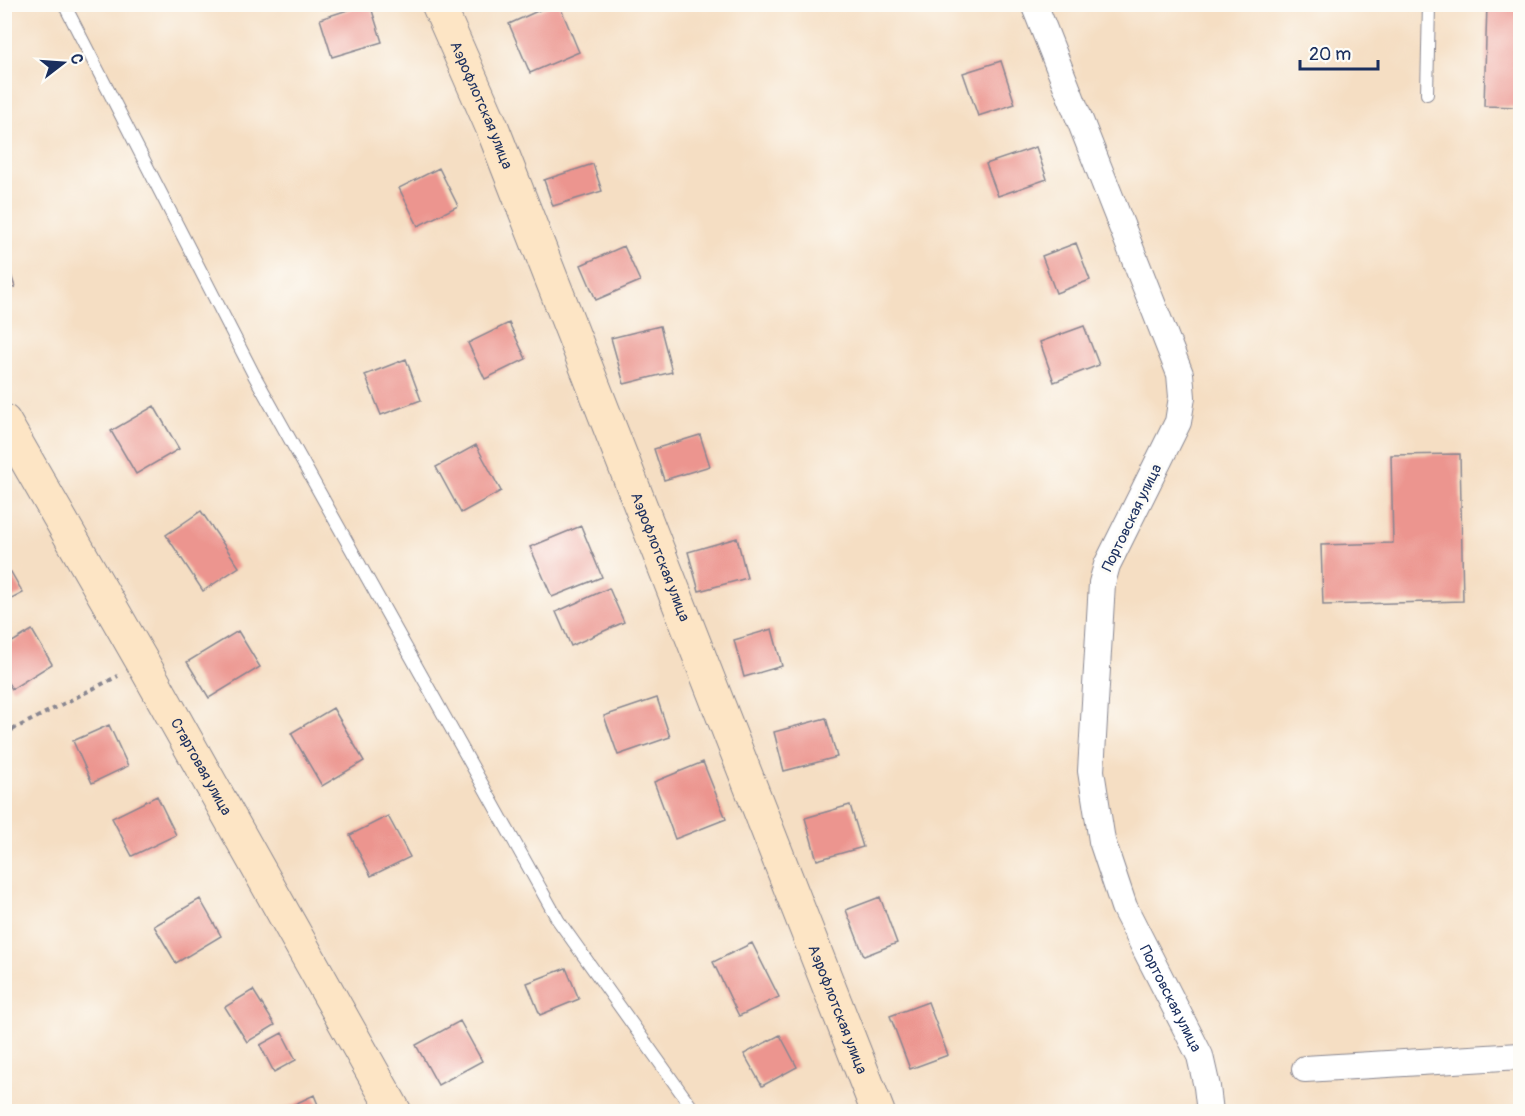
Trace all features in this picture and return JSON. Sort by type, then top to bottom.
[{"type":"main road","name":"Аэрофлотская улица","points":[[438,4],[492,127],[878,1112]]},
{"type":"main road","name":"Стартовая улица","points":[[4,421],[395,1112]]},
{"type":"street","name":"Портовская улица","points":[[1034,4],[1180,374],[1182,397],[1178,422],[1107,565],[1102,583],[1091,771],[1102,841],[1124,907],[1200,1056],[1210,1112]]},
{"type":"street","points":[[1305,1070],[1521,1056]]},
{"type":"lane","points":[[64,4],[254,375],[558,920],[695,1112]]},
{"type":"lane","points":[[1427,94],[1429,4]]},
{"type":"path","points":[[4,734],[143,663]]},
{"type":"building","points":[[370,4],[382,42],[332,57],[320,19]]},
{"type":"building","points":[[553,4],[559,4],[579,52],[530,73],[509,24]]},
{"type":"building","points":[[1487,4],[1520,4],[1520,107],[1484,106]]},
{"type":"building","points":[[1001,61],[1015,104],[978,116],[963,73]]},
{"type":"building","points":[[1036,147],[1047,179],[998,196],[986,164]]},
{"type":"building","points":[[593,164],[602,191],[553,206],[544,180]]},
{"type":"building","points":[[439,168],[458,206],[418,226],[399,188]]},
{"type":"building","points":[[1076,243],[1090,280],[1056,293],[1042,256]]},
{"type":"building","points":[[624,246],[640,281],[596,300],[581,265]]},
{"type":"building","points":[[4,257],[15,287],[4,291]]},
{"type":"building","points":[[509,323],[526,359],[485,379],[468,343]]},
{"type":"building","points":[[660,326],[672,372],[624,384],[611,338]]},
{"type":"building","points":[[1084,326],[1099,365],[1054,382],[1040,342]]},
{"type":"building","points":[[406,359],[421,400],[381,415],[365,375]]},
{"type":"building","points":[[154,406],[179,449],[136,474],[111,431]]},
{"type":"building","points":[[700,435],[710,466],[664,480],[654,449]]},
{"type":"building","points":[[476,445],[501,491],[461,513],[436,467]]},
{"type":"building","points":[[1460,454],[1463,601],[1323,605],[1321,545],[1393,543],[1391,455]]},
{"type":"building","points":[[201,511],[239,567],[203,591],[166,535]]},
{"type":"building","points":[[581,526],[602,577],[552,597],[530,547]]},
{"type":"building","points":[[737,538],[747,578],[699,591],[688,552]]},
{"type":"building","points":[[11,572],[23,593],[4,603],[4,575]]},
{"type":"building","points":[[609,588],[624,622],[571,646],[556,612]]},
{"type":"building","points":[[772,629],[782,666],[744,677],[734,640]]},
{"type":"building","points":[[32,630],[52,664],[12,689],[4,677],[4,647]]},
{"type":"building","points":[[238,631],[260,667],[209,698],[187,662]]},
{"type":"building","points":[[657,698],[670,737],[618,755],[604,716]]},
{"type":"building","points":[[333,708],[364,761],[322,786],[291,733]]},
{"type":"building","points":[[826,718],[837,757],[784,771],[774,732]]},
{"type":"building","points":[[109,725],[128,766],[92,783],[73,741]]},
{"type":"building","points":[[703,762],[726,819],[675,839],[654,782]]},
{"type":"building","points":[[157,796],[176,835],[132,856],[112,818]]},
{"type":"building","points":[[850,805],[863,847],[817,860],[805,818]]},
{"type":"building","points":[[388,816],[410,857],[371,876],[350,835]]},
{"type":"building","points":[[880,897],[897,943],[864,956],[846,910]]},
{"type":"building","points":[[200,899],[221,936],[176,963],[154,926]]},
{"type":"building","points":[[752,943],[779,997],[739,1016],[713,962]]},
{"type":"building","points":[[566,968],[579,999],[540,1015],[527,983]]},
{"type":"building","points":[[253,990],[275,1025],[247,1042],[225,1007]]},
{"type":"building","points":[[928,1002],[948,1055],[910,1069],[890,1016]]},
{"type":"building","points":[[460,1021],[482,1061],[438,1085],[416,1045]]},
{"type":"building","points":[[282,1033],[296,1060],[274,1072],[260,1045]]},
{"type":"building","points":[[780,1035],[797,1067],[762,1086],[744,1054]]},
{"type":"building","points":[[314,1095],[321,1112],[278,1112]]}]
